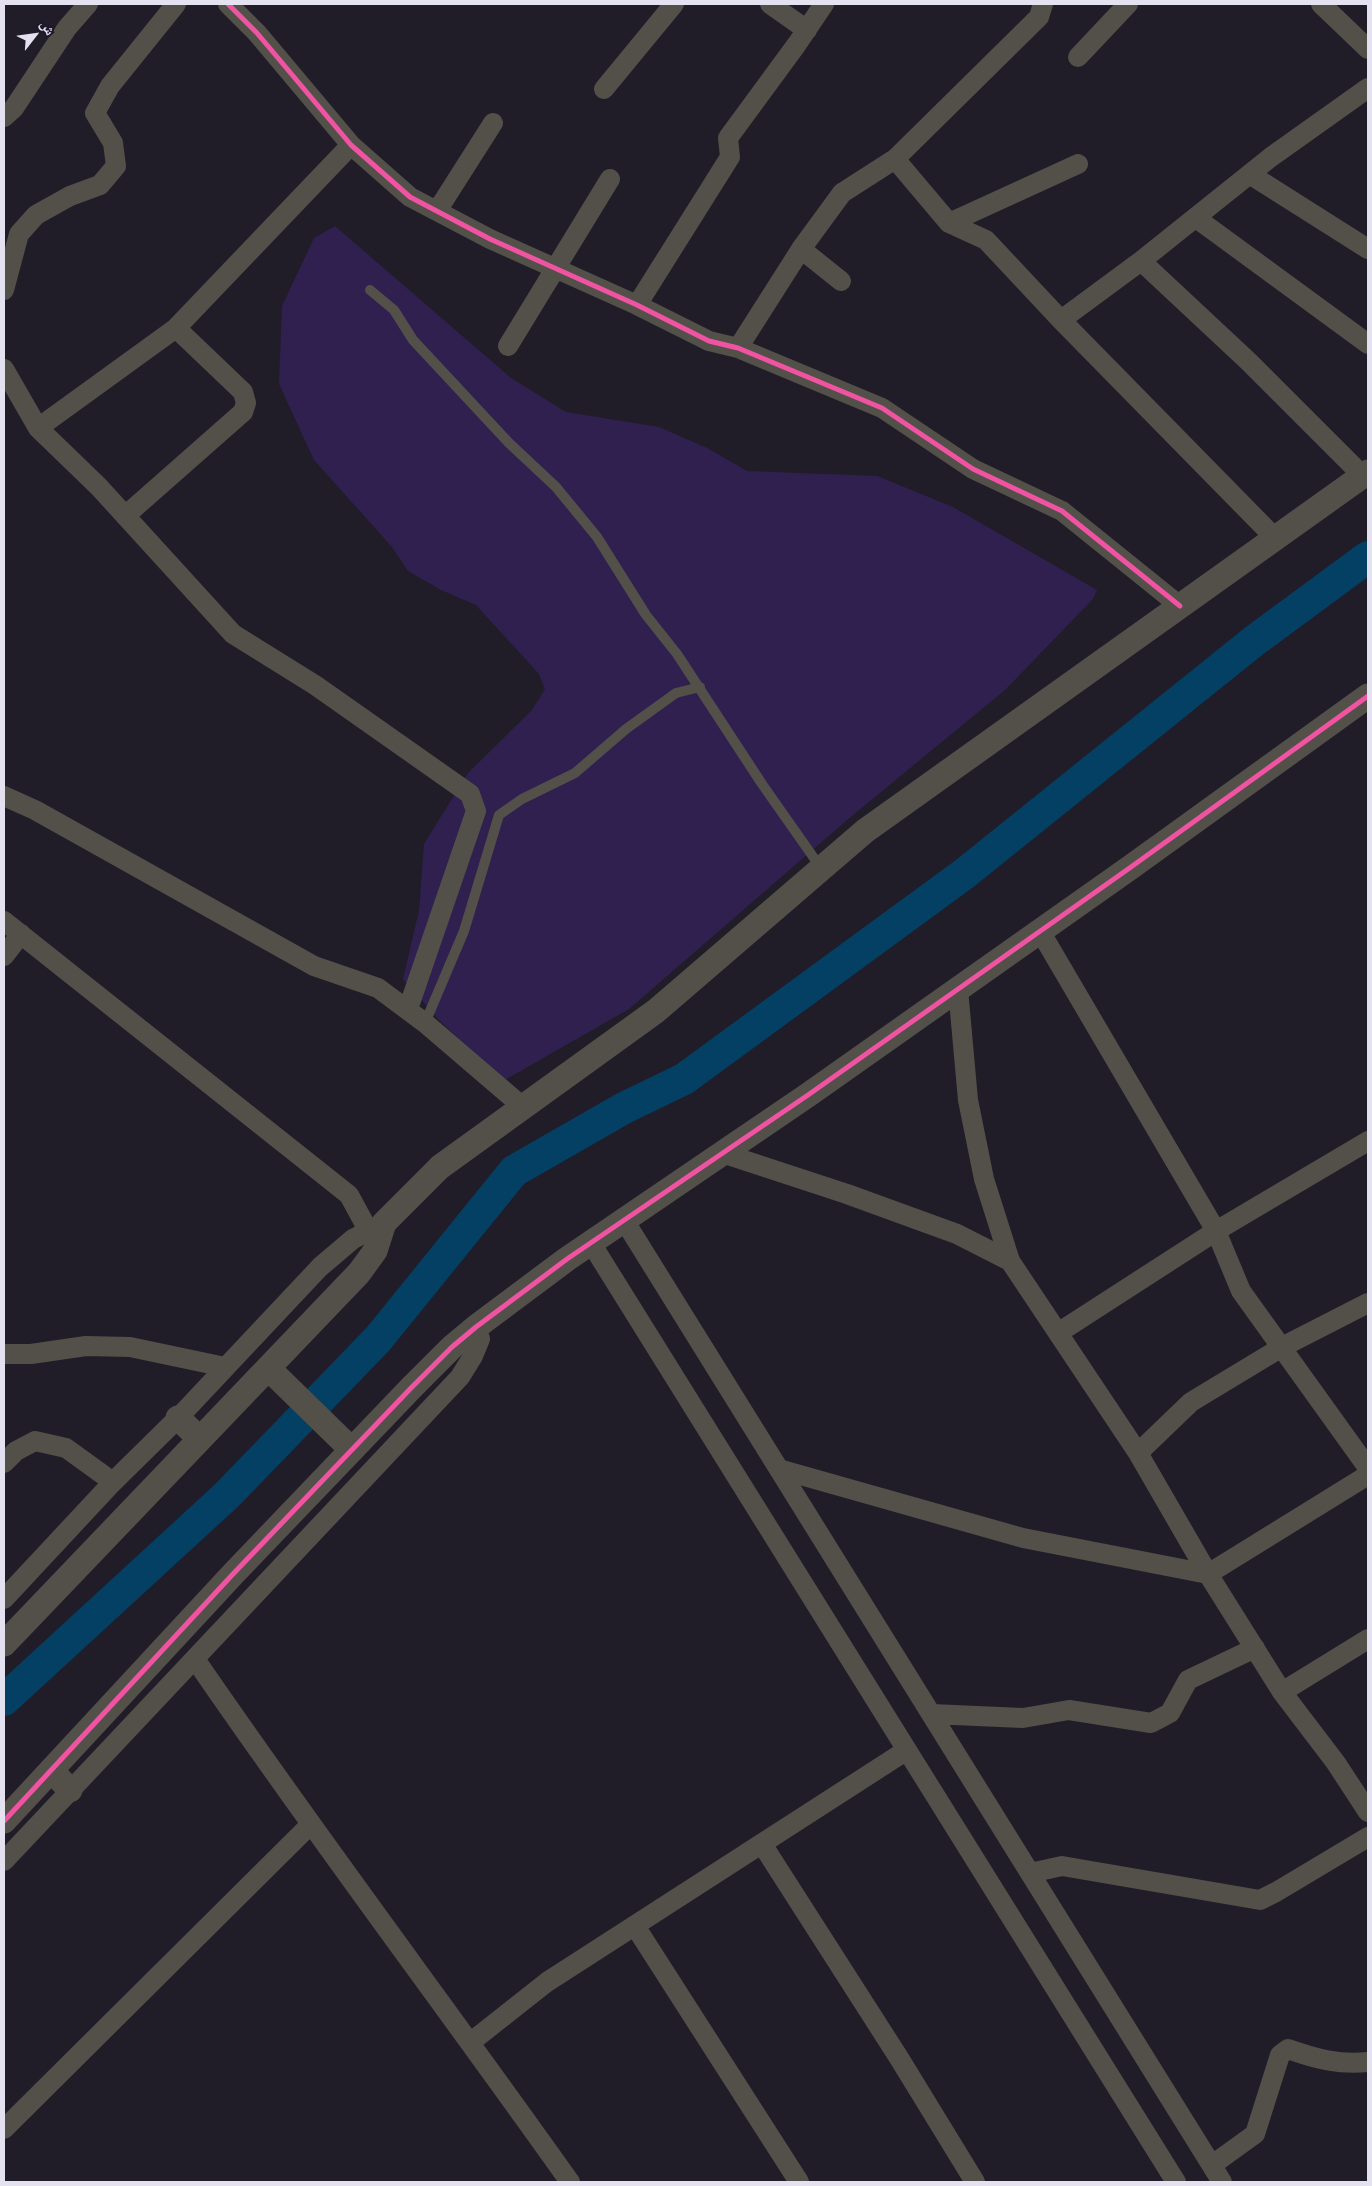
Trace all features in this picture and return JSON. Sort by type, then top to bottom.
[{"type":"street","points":[[4,118],[14,108],[67,28],[88,4]]},
{"type":"street","points":[[4,290],[19,234],[36,216],[70,196],[100,185],[116,166],[113,143],[96,113],[110,86],[176,4]]},
{"type":"street","points":[[228,4],[257,32],[351,144],[410,197],[490,239],[637,305],[709,341],[738,348],[882,408],[973,468],[1062,511],[1180,606]]},
{"type":"street","points":[[604,89],[674,4]]},
{"type":"street","points":[[770,4],[807,30]]},
{"type":"street","points":[[637,305],[730,157],[728,138],[824,4]]},
{"type":"street","points":[[738,348],[801,249],[842,192],[895,159],[1039,17],[1043,4]]},
{"type":"street","points":[[1078,57],[1128,4]]},
{"type":"street","points":[[1321,4],[1368,49]]},
{"type":"street","points":[[1061,320],[1141,261],[1271,157],[1368,88]]},
{"type":"street","points":[[437,211],[493,123]]},
{"type":"street","points":[[38,428],[176,328],[351,144]]},
{"type":"street","points":[[895,159],[949,223],[986,240],[1061,320],[1276,538]]},
{"type":"street","points":[[949,223],[1078,164]]},
{"type":"street","points":[[1251,174],[1368,249]]},
{"type":"street","points":[[508,346],[557,269],[610,179]]},
{"type":"street","points":[[1196,218],[1368,344]]},
{"type":"street","points":[[801,249],[841,281]]},
{"type":"street","points":[[4,1599],[112,1482],[178,1418],[336,1252],[376,1226],[440,1167],[656,1011],[865,831],[1365,474],[1141,261]]},
{"type":"street","points":[[125,516],[243,412],[246,403],[243,392],[176,328]]},
{"type":"street","points":[[4,369],[38,428],[99,487],[233,634],[315,686],[470,794],[476,811],[408,1009]]},
{"type":"street","points":[[4,1821],[233,1574],[452,1347],[476,1327],[591,1243],[1040,931],[1368,696]]},
{"type":"street","points":[[4,796],[35,810],[314,966],[378,988],[426,1023],[523,1107]]},
{"type":"street","points":[[4,921],[349,1195],[376,1226],[375,1251],[359,1273],[4,1644]]},
{"type":"street","points":[[1040,931],[1216,1231],[1241,1291],[1368,1468]]},
{"type":"street","points":[[4,956],[21,934]]},
{"type":"street","points":[[958,989],[968,1100],[984,1179],[1010,1261],[1138,1453],[1208,1574],[1282,1692],[1336,1763],[1367,1808]]},
{"type":"street","points":[[1058,1333],[1216,1231],[1368,1141]]},
{"type":"street","points":[[722,1153],[847,1194],[957,1234],[1010,1261]]},
{"type":"street","points":[[624,1220],[1222,2182]]},
{"type":"street","points":[[591,1243],[1176,2182]]},
{"type":"street","points":[[1138,1453],[1191,1402],[1282,1347],[1368,1303]]},
{"type":"street","points":[[4,1861],[460,1377],[473,1356],[480,1339],[476,1327]]},
{"type":"street","points":[[4,1354],[31,1354],[86,1346],[130,1347],[225,1368]]},
{"type":"street","points":[[268,1368],[352,1450]]},
{"type":"street","points":[[178,1418],[200,1439]]},
{"type":"street","points":[[4,1463],[16,1451],[35,1441],[66,1448],[112,1482]]},
{"type":"street","points":[[779,1469],[1023,1538],[1208,1574],[1368,1475]]},
{"type":"street","points":[[1282,1692],[1368,1639]]},
{"type":"street","points":[[931,1714],[1023,1718],[1069,1710],[1151,1723],[1170,1713],[1188,1680],[1255,1648]]},
{"type":"street","points":[[195,1659],[247,1736],[471,2042],[570,2182]]},
{"type":"street","points":[[471,2042],[547,1982],[907,1750]]},
{"type":"street","points":[[51,1770],[70,1790]]},
{"type":"street","points":[[4,2129],[311,1824]]},
{"type":"street","points":[[1030,1873],[1062,1866],[1260,1900],[1368,1836]]},
{"type":"street","points":[[762,1844],[975,2182]]},
{"type":"street","points":[[634,1926],[799,2182]]},
{"type":"street","points":[[1212,2165],[1255,2134],[1280,2055],[1288,2049],[1312,2057],[1348,2064],[1368,2062]]},
{"type":"lane","points":[[370,290],[394,310],[414,340],[509,443],[556,486],[597,537],[646,615],[700,687],[771,798],[822,868]]},
{"type":"lane","points":[[426,1023],[464,930],[499,815],[522,799],[575,773],[626,729],[676,693],[700,687]]},
{"type":"shaded area","points":[[335,226],[511,378],[566,412],[659,427],[707,448],[747,471],[877,476],[953,507],[1097,590],[1093,599],[1005,690],[847,820],[629,1009],[503,1081],[439,1020],[403,979],[419,911],[424,844],[468,773],[532,710],[545,689],[539,674],[476,605],[441,590],[408,571],[392,547],[314,460],[279,384],[282,306],[314,238]]},
{"type":"waterway","points":[[4,1700],[227,1495],[378,1339],[514,1171],[624,1108],[684,1079],[964,874],[1254,641],[1368,557]]},
{"type":"cycle path","points":[[228,4],[257,33],[351,145],[410,197],[490,239],[637,305],[709,341],[738,348],[882,408],[973,469],[1062,511],[1180,606]]},
{"type":"cycle path","points":[[4,1821],[233,1574],[412,1387],[452,1347],[476,1327],[567,1259],[808,1095],[1131,867],[1368,696]]}]
